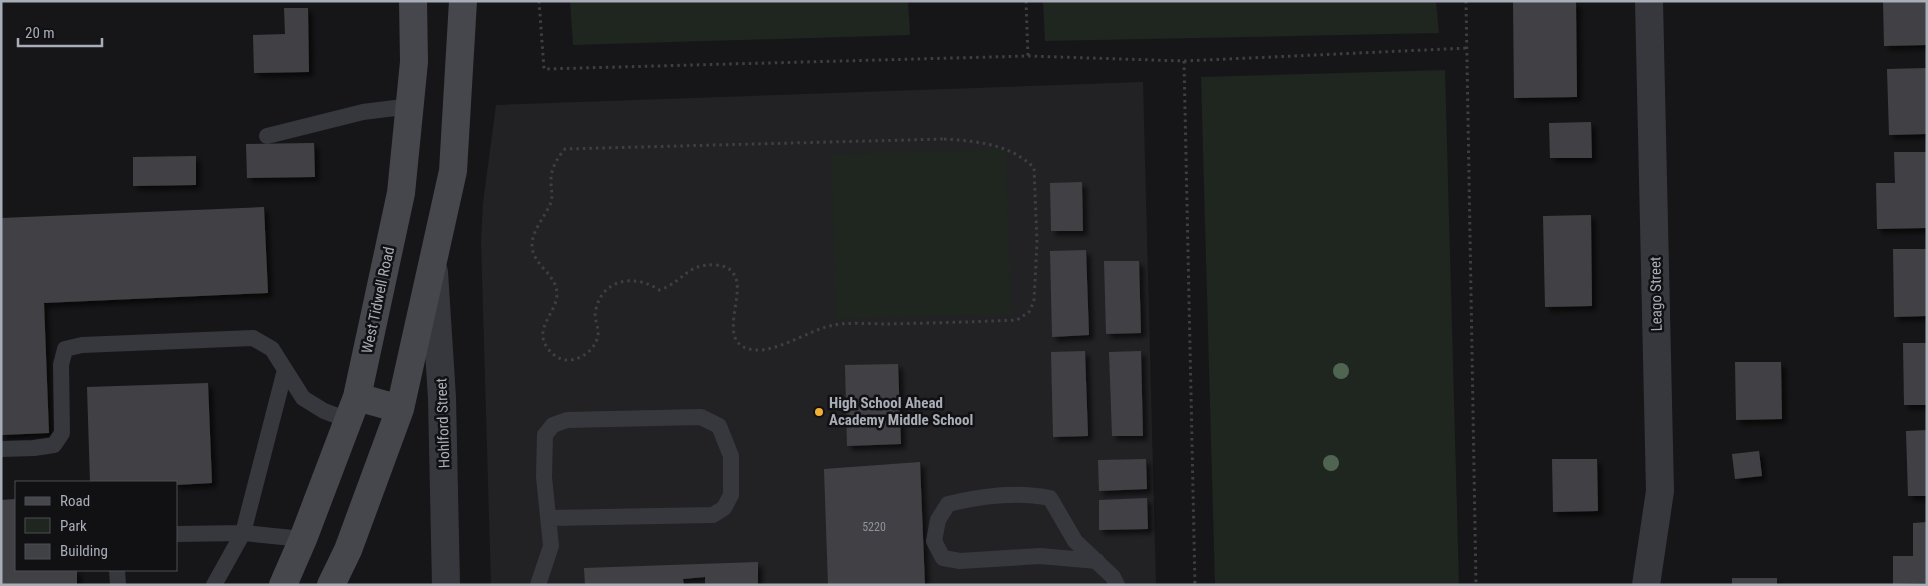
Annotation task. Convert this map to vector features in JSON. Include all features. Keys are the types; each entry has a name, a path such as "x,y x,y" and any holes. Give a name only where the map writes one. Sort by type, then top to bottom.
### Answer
{"main road":[{"name":"West Tidwell Road","path":"283,585 303,539 353,408 401,193 414,62 413,1"},
{"path":"331,585 348,550 400,409 434,261 454,170 463,1"},
{"path":"353,408 400,409"}],"street":[{"name":"Leago Street","path":"1646,585 1660,491 1649,1"},
{"name":"Hohlford Street","path":"434,261 442,407 446,585"}],"lane":[{"path":"267,136 363,112 411,106"},
{"path":"1,449 54,445 62,433 62,365 65,349 82,345 253,338 272,349 303,398 324,411 353,408"},
{"path":"214,585 243,533 285,370"},
{"path":"538,585 551,546 544,477 545,435 553,425 567,420 701,417 719,426 731,456 730,495 724,508 713,515 549,518"},
{"path":"1097,561 1040,556 960,561 943,558 934,541 938,520 948,504 963,500 1031,494 1050,498 1075,541 1097,561 1113,577 1117,585"},
{"path":"178,534 243,533 303,539"},
{"path":"118,571 118,585"}],"path":[{"path":"539,1 544,68 1028,56 1184,61 1468,48"},
{"path":"1026,1 1028,56"},
{"path":"1466,1 1476,585"},
{"path":"1184,61 1195,585"},
{"path":"944,139 985,142 1025,158 1034,168 1037,243 1034,301 1028,312 1016,320 834,325 780,344 755,350 747,348 738,342 732,330 738,288 736,278 729,269 704,264 690,269 669,287 659,290 650,283 639,280 627,280 616,284 603,293 594,316 598,334 596,342 592,349 580,357 570,360 560,358 549,352 544,343 543,333 555,307 556,289 553,279 536,259 532,246 534,236 552,201 552,175 557,159 566,150 944,139"}],"shaded area":[{"name":"High School Ahead Academy Middle School","path":"1143,82 1156,585 491,585 481,240 483,203 496,105"}],"green space":[{"path":"570,1 908,1 910,35 573,45"},
{"path":"1043,1 1436,1 1439,33 1045,41"},
{"path":"1445,70 1459,585 1215,585 1201,77"},
{"path":"1006,149 1011,314 836,319 831,154"}],"building":[{"path":"1513,1 1576,1 1577,97 1514,98"},
{"path":"1883,1 1927,1 1927,45 1884,46"},
{"path":"284,8 308,8 309,72 254,73 253,35 285,34"},
{"path":"1927,68 1927,134 1889,135 1887,69"},
{"path":"1591,122 1592,158 1550,158 1549,123"},
{"path":"314,143 315,177 247,178 246,144"},
{"path":"1894,152 1927,152 1926,228 1877,229 1876,183 1895,183"},
{"path":"196,156 196,185 133,186 133,157"},
{"path":"1082,182 1083,231 1051,231 1050,183"},
{"path":"264,207 268,293 44,303 49,433 1,435 1,218"},
{"path":"1591,215 1592,306 1545,307 1543,216"},
{"path":"1893,249 1927,249 1927,316 1894,317"},
{"path":"1086,250 1089,335 1052,337 1050,251"},
{"path":"1104,261 1139,261 1141,333 1106,334"},
{"path":"1903,343 1927,343 1927,405 1904,405"},
{"path":"1085,351 1088,436 1053,437 1051,352"},
{"path":"1141,351 1143,436 1112,436 1109,352"},
{"path":"1735,362 1781,362 1782,419 1736,420"},
{"path":"898,364 901,444 847,446 845,365"},
{"path":"208,383 212,483 178,485 178,481 90,481 87,387"},
{"path":"1927,430 1927,496 1908,496 1906,431"},
{"path":"1759,451 1762,476 1735,479 1732,454"},
{"path":"1146,459 1147,489 1099,491 1098,460"},
{"path":"1552,459 1597,459 1598,511 1553,512"},
{"path":"920,462 925,585 828,585 824,469"},
{"path":"1147,498 1148,529 1099,530 1099,500"},
{"path":"15,499 15,571 77,571 77,585 1,585 1,500"},
{"path":"1927,522 1927,583 1893,584 1893,556 1913,556 1913,523"},
{"path":"758,562 758,585 705,585 705,577 683,579 684,585 585,585 584,568"},
{"path":"1732,578 1777,578 1777,585 1732,585"}],"place":[{"name":"High School Ahead Academy Middle School","path":"819,412"}]}
